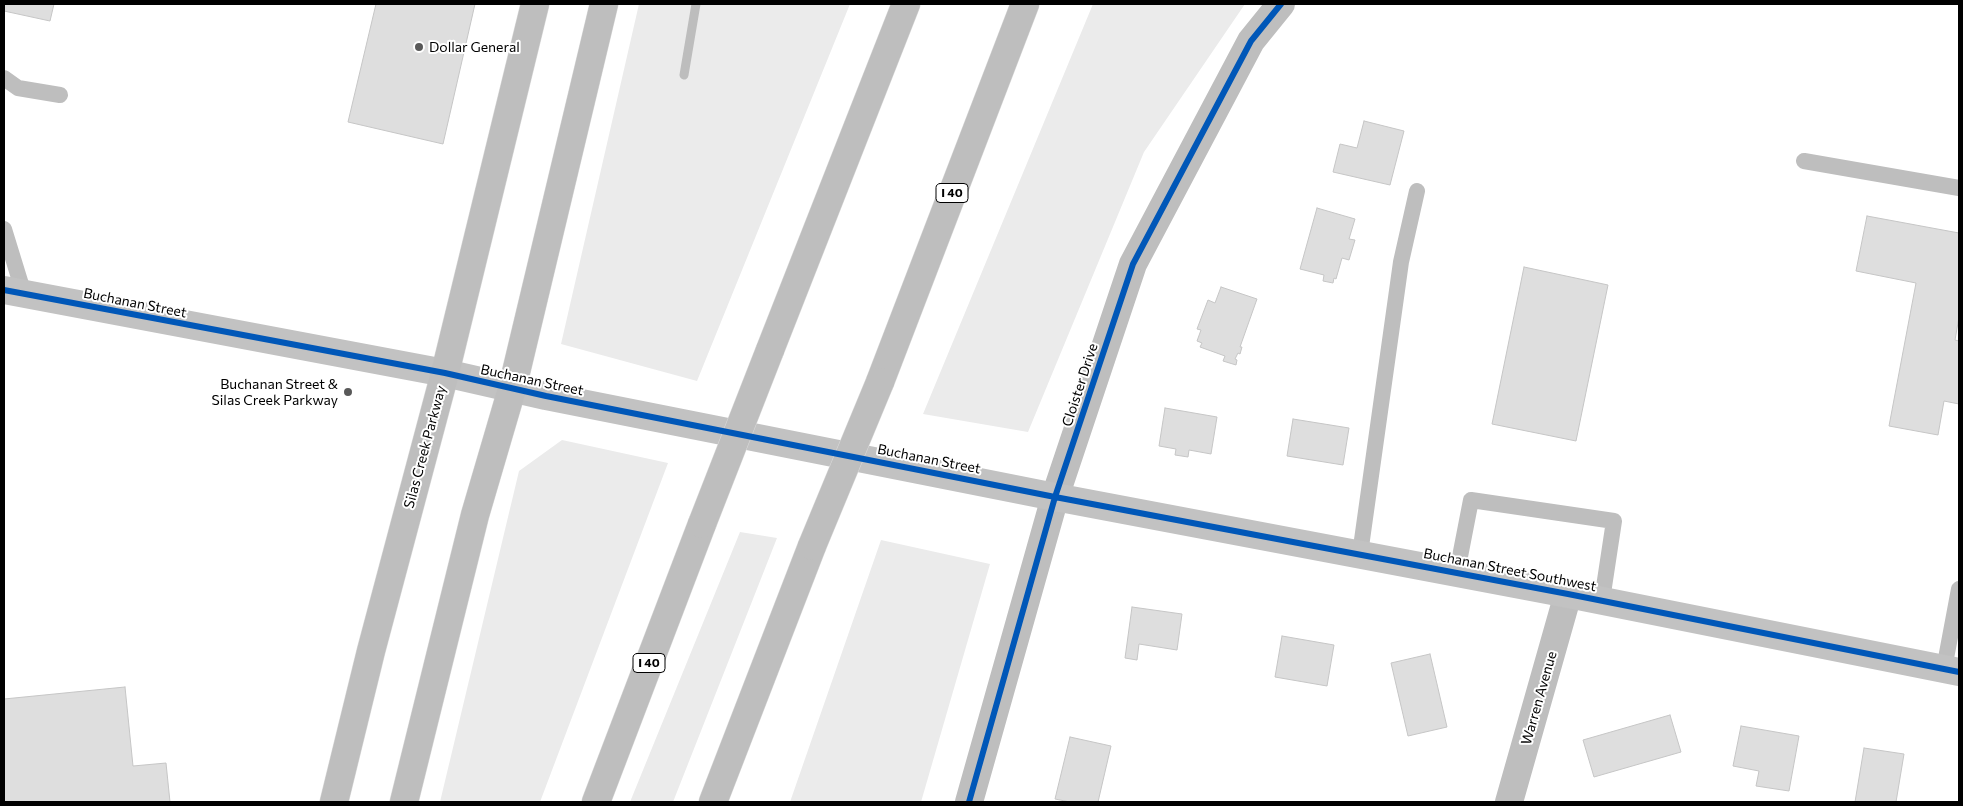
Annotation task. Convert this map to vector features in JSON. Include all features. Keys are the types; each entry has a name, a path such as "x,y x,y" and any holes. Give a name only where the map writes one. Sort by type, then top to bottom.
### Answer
{"main road":[{"name":"Silas Creek Parkway","path":"334,802 371,651 445,373 535,4"},
{"path":"404,802 475,515 512,389 604,4"},
{"name":"I 40","path":"596,802 702,524 906,4"},
{"name":"I 40","path":"713,802 812,546 880,382 1025,4"},
{"name":"Cloister Drive","path":"969,802 1055,497 1133,264 1251,41 1281,4"},
{"name":"Warren Avenue","path":"1509,802 1568,594"}],"street":[{"name":"Buchanan Street","path":"14,292 445,373 512,389 1055,497"},
{"name":"Buchanan Street Southwest","path":"1055,497 1602,600 1952,670"}],"lane":[{"path":"4,78 18,88 60,95"},
{"path":"1804,162 1959,188"},
{"path":"1360,554 1401,262 1417,190"},
{"path":"4,233 14,292"},
{"path":"1456,572 1471,500 1614,521 1602,600"},
{"path":"1952,670 1959,589"}],"shaded area":[{"path":"639,4 850,4 697,381 561,344"},
{"path":"1093,4 1245,4 1144,152 1028,432 923,414"},
{"path":"562,440 668,463 540,802 440,802 519,471"},
{"path":"740,532 777,538 673,802 630,802"},
{"path":"881,540 990,564 921,802 790,802"}],"building":[{"path":"4,4 54,4 50,21 4,11"},
{"path":"376,4 475,4 443,144 348,122"},
{"path":"1364,121 1404,131 1390,185 1333,172 1340,144 1357,148"},
{"path":"1317,208 1355,219 1349,239 1355,240 1349,260 1342,258 1333,283 1323,281 1324,275 1300,269"},
{"path":"1867,216 1959,233 1959,317 1955,340 1959,341 1959,404 1944,401 1938,435 1889,426 1916,283 1856,271"},
{"path":"1524,267 1608,285 1576,441 1492,424"},
{"path":"1221,287 1257,299 1240,347 1242,347 1240,354 1238,353 1235,359 1237,360 1236,365 1223,361 1225,356 1200,347 1202,343 1197,341 1201,330 1197,329 1208,300 1215,303"},
{"path":"1165,408 1217,417 1211,454 1189,450 1188,457 1175,455 1176,449 1159,446"},
{"path":"1293,419 1349,428 1343,465 1287,456"},
{"path":"1132,607 1182,614 1177,650 1139,644 1137,660 1125,658"},
{"path":"1282,636 1334,645 1327,686 1275,677"},
{"path":"1430,654 1447,727 1408,736 1391,663"},
{"path":"125,687 133,766 166,763 170,802 4,802 4,699"},
{"path":"1670,715 1681,752 1594,777 1583,740"},
{"path":"1741,726 1799,736 1789,791 1756,786 1759,771 1733,766"},
{"path":"1070,737 1111,746 1098,802 1070,802 1055,799"},
{"path":"1864,748 1904,754 1896,802 1855,802"}],"waterway":[{"path":"684,75 696,4"}],"cycle path":[{"path":"969,802 1055,497 1133,264 1251,41 1281,4"},
{"path":"4,290 445,373 546,396 1055,497 1568,594 1959,672"}],"place":[{"name":"Dollar General","path":"419,47"},
{"name":"Buchanan Street & Silas Creek Parkway","path":"348,392"}]}
